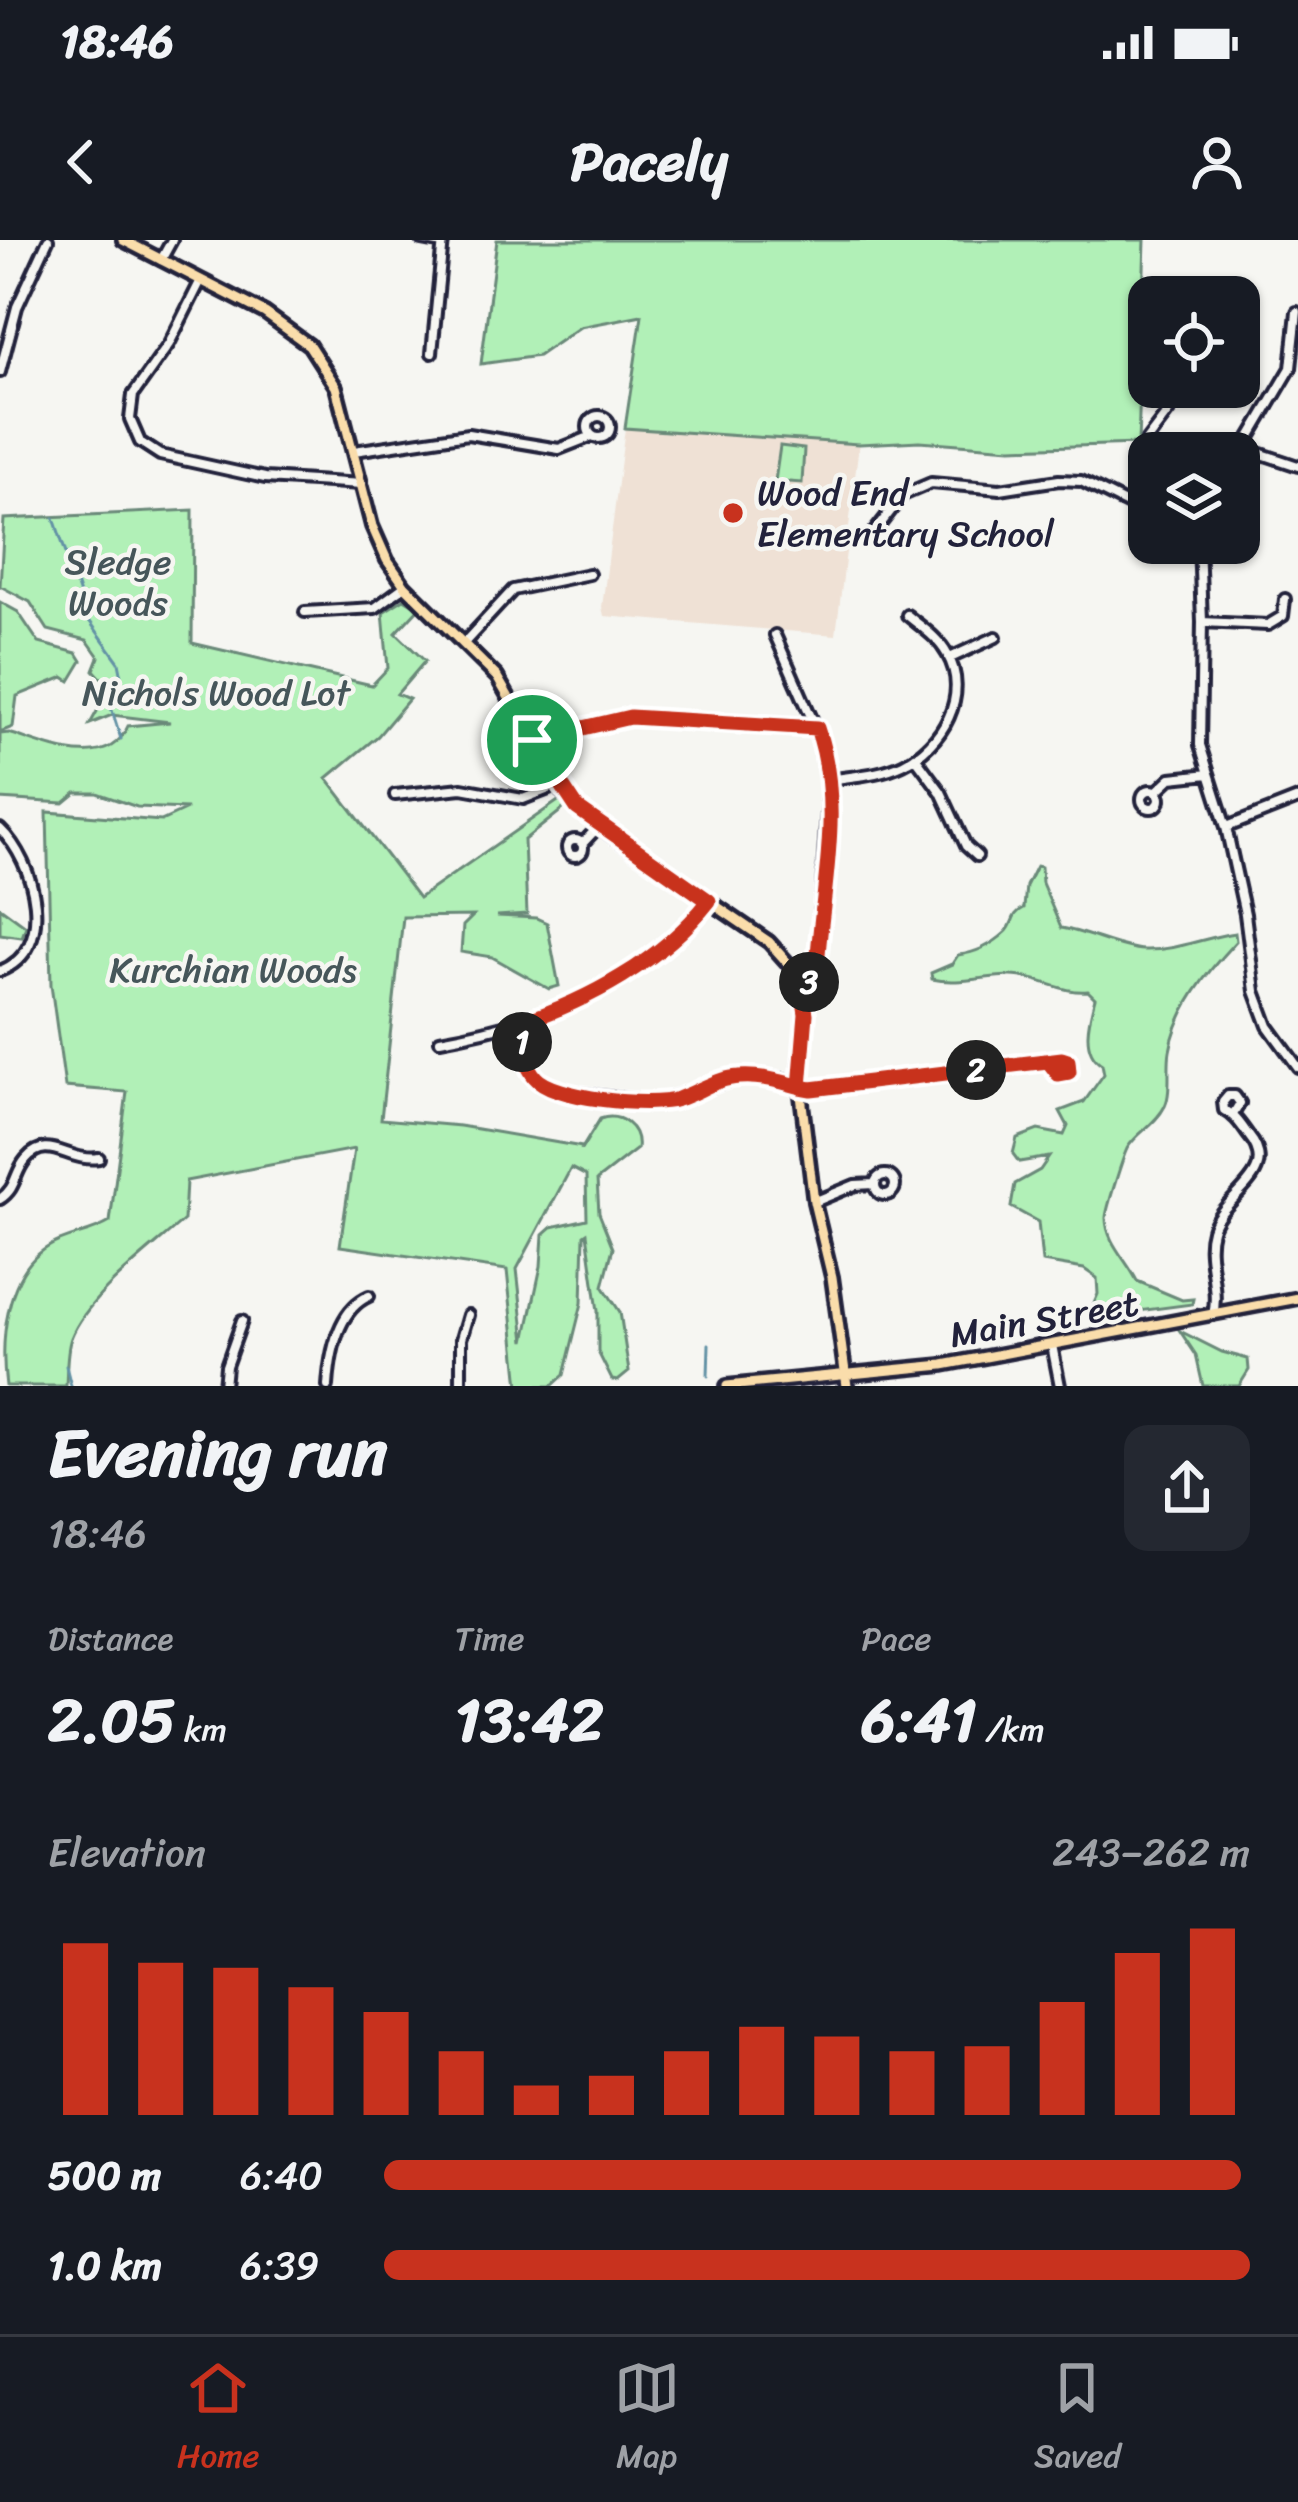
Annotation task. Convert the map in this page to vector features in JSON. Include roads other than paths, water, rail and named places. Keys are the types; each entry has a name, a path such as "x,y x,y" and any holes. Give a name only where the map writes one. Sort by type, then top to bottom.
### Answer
{"main road":[{"path":"123,240 276,319 309,345 336,387 379,543 405,586 496,677 559,785 599,826 777,948 802,987 806,1014 800,1087 814,1202 830,1267 847,1380"},
{"name":"Main Street","path":"727,1386 847,1380 1298,1298"}],"street":[{"path":"0,372 17,307 48,240"},
{"path":"161,260 172,240"},
{"path":"422,240 443,242 432,353"},
{"path":"200,280 169,344 133,395 130,419 140,442 160,455 265,478 362,484"},
{"path":"1253,432 1293,363 1297,312"},
{"path":"1153,432 1171,408"},
{"path":"354,452 468,434 501,436 552,449 576,445 592,436"},
{"path":"1260,457 1298,466"},
{"path":"872,536 903,495 931,482 1000,489 1081,481 1128,504"},
{"path":"1200,564 1199,734 1245,914 1255,991 1268,1026 1298,1067"},
{"path":"464,643 513,590 589,574"},
{"path":"305,612 375,608 405,586"},
{"path":"1202,622 1270,625 1282,618 1285,599"},
{"path":"829,779 882,772 915,758 939,735 953,706 956,679 950,658 907,615"},
{"path":"775,635 817,728 829,779 817,967 802,987"},
{"path":"950,658 996,637"},
{"path":"532,740 630,717 817,728"},
{"path":"915,758 941,792 966,847 977,856"},
{"path":"1156,792 1168,778 1209,774"},
{"path":"395,795 462,788 523,799 559,785"},
{"path":"1226,827 1298,799"},
{"path":"582,844 599,826"},
{"path":"0,829 23,862 36,917 26,951 0,971"},
{"path":"440,1040 518,1024 582,999 625,975 709,901"},
{"path":"518,1024 530,1070 542,1084 559,1091 653,1103 676,1100 735,1077 784,1079 811,1089 1048,1061"},
{"path":"1213,1315 1216,1284 1211,1231 1260,1162 1258,1149 1234,1114"},
{"path":"0,1199 14,1187 25,1160 37,1150 53,1148 80,1160 99,1158"},
{"path":"814,1202 855,1185 875,1184"},
{"path":"1216,1284 1232,1311"},
{"path":"328,1386 338,1334 354,1304 369,1296"},
{"path":"461,1386 461,1340 468,1315"},
{"path":"224,1386 242,1321"},
{"path":"1052,1345 1060,1386"}],"waterway":[{"path":"54,518 88,619 119,662 121,672 110,704 121,739"},
{"path":"708,1376 709,1344"},
{"path":"66,1366 71,1386"}],"place":[{"name":"Wood End Elementary School","path":"733,513"}],"park label":[{"name":"Sledge Woods","path":"118,582"},
{"name":"Nichols Wood Lot","path":"216,692"},
{"name":"Kurchian Woods","path":"233,969"}]}
